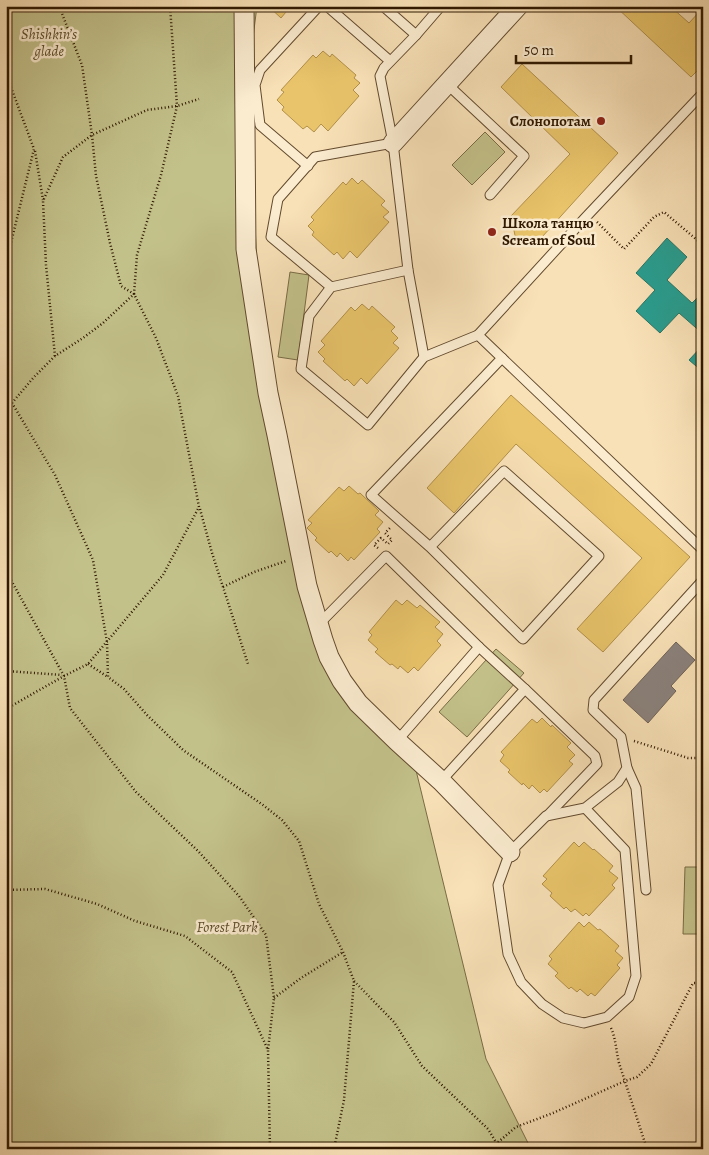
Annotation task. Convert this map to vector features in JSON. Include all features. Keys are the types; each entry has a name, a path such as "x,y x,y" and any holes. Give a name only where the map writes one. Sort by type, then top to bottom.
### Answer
{"street":[{"path":"244,6 246,249 268,393 307,586 318,625 329,657 342,681 358,703 441,781 510,852"},
{"path":"394,143 518,6"}],"lane":[{"path":"308,166 260,125 255,85 260,70 319,6"},
{"path":"327,6 390,61"},
{"path":"383,6 416,35"},
{"path":"424,356 408,270 394,143 380,76 390,61 441,6"},
{"path":"447,84 524,156 490,195"},
{"path":"408,270 332,287 309,316 302,369 368,425 424,356 478,335 588,214 703,93"},
{"path":"332,287 271,238 278,199 315,157 394,143"},
{"path":"478,335 703,550"},
{"path":"430,547 504,471 599,556 523,639 430,547 372,494 502,358"},
{"path":"318,625 386,556 595,756 597,764 510,852 498,885 508,954 521,982 542,1004 563,1018 584,1023 607,1017 629,997 636,976 625,850 585,808"},
{"path":"646,890 636,788 627,768 621,737 593,710 594,700 703,580"},
{"path":"397,741 479,647"},
{"path":"441,781 525,689"},
{"path":"546,816 585,808 618,782 627,768"}],"path":[{"path":"58,6 82,65 96,176 119,278 122,286 134,294 156,338 178,396 199,507 248,664"},
{"path":"6,407 12,403 55,356 83,338 134,294 137,255 161,175 177,106 170,6"},
{"path":"6,74 34,149 43,201 46,265 55,356"},
{"path":"43,201 63,157 92,135 147,110 177,106 199,99"},
{"path":"6,263 34,149"},
{"path":"588,214 624,249 654,217 664,212 703,245"},
{"path":"6,390 55,475 93,560 107,642 108,677"},
{"path":"6,709 88,664 163,575 199,507"},
{"path":"382,538 388,544 392,540 385,534 394,524"},
{"path":"223,587 254,572 302,557"},
{"path":"6,571 64,676 70,708 136,792 198,851 239,896 266,935 274,998 268,1050 270,1149"},
{"path":"88,664 124,689 147,715 183,750 282,820 299,842 319,904 343,952 354,981 394,1022 422,1066 488,1129 500,1149"},
{"path":"6,671 64,676"},
{"path":"621,737 688,758 703,758"},
{"path":"6,890 45,889 97,904 135,921 186,936 232,972 268,1050"},
{"path":"274,998 301,978 343,952"},
{"path":"334,1149 344,1100 354,981"},
{"path":"490,1149 516,1128 638,1077 651,1064 693,983 703,983"},
{"path":"607,1017 615,1036 616,1048 625,1081 647,1149"}],"green space":[{"name":"Forest Park","path":"6,6 257,6 248,77 261,351 326,659 414,762 486,1059 531,1149 6,1149"},
{"path":"485,132 505,152 472,185 452,165"},
{"path":"290,272 309,275 298,360 278,357"},
{"path":"496,649 524,673 467,737 439,712"},
{"path":"685,867 703,867 703,934 683,934"}],"building: Житло":[{"path":"268,6 291,6 281,18"},
{"path":"615,6 670,6 689,23 701,10 703,11 703,65 691,77"},
{"path":"323,51 330,57 332,54 356,75 354,78 360,83 353,90 359,96 328,131 321,124 314,132 307,126 303,129 282,110 284,107 277,100 284,92 281,90 313,55 316,58"},
{"path":"522,64 618,153 542,237 517,245 511,216 570,154 501,87"},
{"path":"352,178 358,184 362,180 385,201 381,205 389,212 383,217 389,222 357,258 350,251 343,259 337,252 334,255 312,235 314,232 308,226 314,220 311,217 343,182 346,185"},
{"path":"362,304 369,310 372,306 395,327 391,331 398,338 393,343 399,348 367,384 361,378 354,386 347,379 345,381 323,361 325,359 318,352 325,345 321,341 351,307 355,311"},
{"path":"511,395 690,557 603,652 577,629 642,558 516,444 454,513 427,488"},
{"path":"349,486 358,494 360,493 379,511 375,515 383,522 377,529 380,532 354,560 351,557 348,561 340,553 337,557 331,551 329,553 315,540 317,538 307,528 312,523 308,520 339,487 344,491"},
{"path":"396,600 402,605 407,600 417,608 420,605 440,622 435,627 443,634 437,641 441,645 418,671 414,667 408,673 400,666 398,669 392,664 390,665 375,652 378,649 368,640 372,635 369,632"},
{"path":"542,718 571,743 567,747 575,755 569,761 573,764 547,792 544,789 540,793 532,785 529,789 523,783 522,785 508,772 510,770 500,761 504,755 501,752 532,719 537,723"},
{"path":"574,842 579,847 584,842 594,849 613,866 609,871 618,878 612,885 615,888 589,916 586,913 583,916 575,909 571,912 566,907 564,909 550,896 552,893 542,884 547,879 543,876"},
{"path":"579,922 584,927 589,922 598,930 600,929 619,946 615,951 623,958 617,965 620,968 595,996 591,993 588,996 580,989 577,992 571,987 569,989 555,976 558,973 548,964 552,959 549,956"}],"building: Школи":[{"path":"667,238 687,257 667,280 692,303 703,292 703,334 679,313 660,333 636,311 655,290 636,273"},
{"path":"703,345 703,372 689,360"}],"building: Промзона":[{"path":"676,642 695,660 671,686 676,691 648,723 623,700"}],"place":[{"name":"Слонопотам","path":"601,121"},
{"name":"Школа танцю Scream of Soul","path":"492,232"}],"park label":[{"name":"Shishkin’s glade","path":"49,42"}]}
